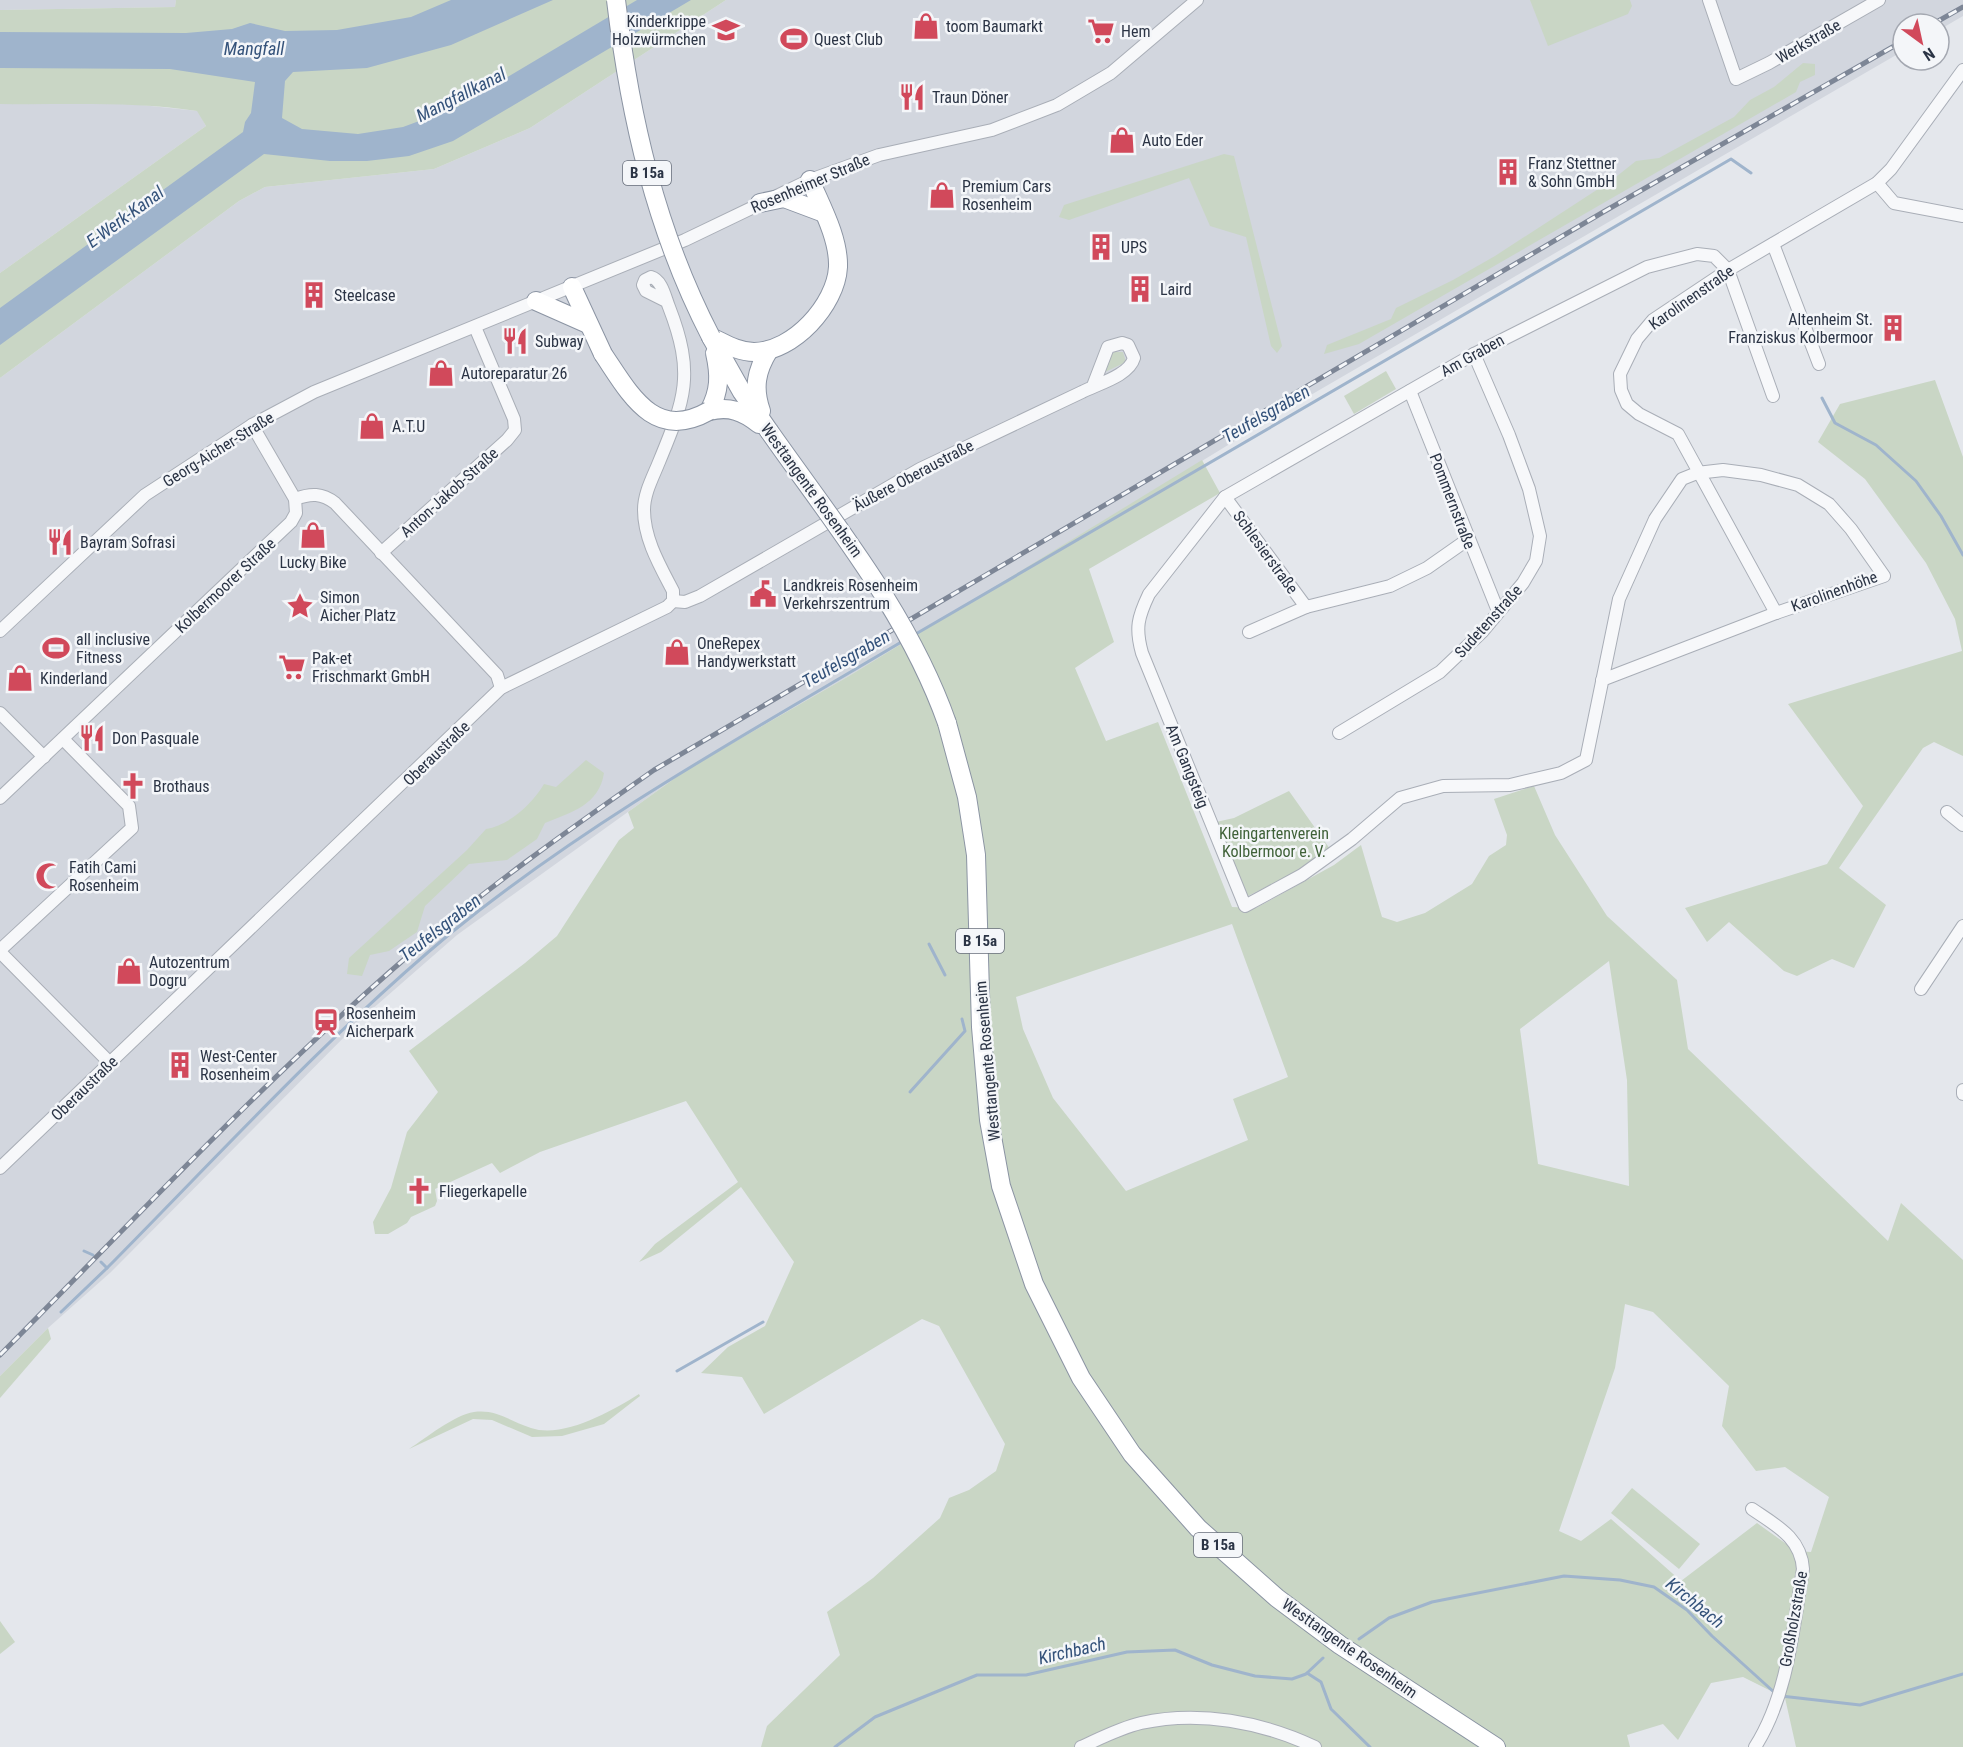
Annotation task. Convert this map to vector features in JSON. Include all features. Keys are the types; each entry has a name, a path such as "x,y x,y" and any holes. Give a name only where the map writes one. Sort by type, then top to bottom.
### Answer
{"highway":[{"name":"Westtangente Rosenheim","path":"616,0 624,64 652,194 681,275 711,337 742,392 887,598 917,651 947,723 967,797 976,855 981,1027 989,1120 1001,1186 1034,1284 1081,1378 1132,1454 1198,1528 1268,1590 1340,1645 1496,1747"},
{"path":"769,431 755,391 761,364 769,351 806,328 824,309 836,282 838,265 836,248 810,180"},
{"path":"760,203 784,198 824,213"},
{"path":"572,287 603,354 631,394 651,414 670,422 680,423 709,411 728,408 737,410 769,431"},
{"path":"536,301 588,324"},
{"path":"711,337 741,350 769,351"},
{"path":"709,411 717,397 719,383 711,337"}],"street":[{"name":"Rosenheimer Straße","path":"475,327 686,240 810,180 879,155 992,130 1057,105 1111,73 1197,0"},
{"name":"Werkstraße","path":"1709,0 1736,79 1769,63 1879,0"},
{"name":"Karolinenstraße","path":"1697,472 1678,434 1639,414 1627,404 1621,390 1620,374 1637,339 1653,321 1728,270 1877,183 1891,169 1963,70"},
{"path":"1877,183 1894,203 1963,216"},
{"path":"1773,244 1819,364"},
{"name":"Am Graben","path":"1225,497 1474,354 1647,267 1697,254 1714,256 1728,270"},
{"path":"1728,270 1773,396"},
{"path":"666,301 682,349 684,391 649,486 644,509 648,538 673,591 673,601"},
{"name":"Georg-Aicher-Straße","path":"0,631 145,495 252,424 314,392 475,327"},
{"name":"Anton-Jakob-Straße","path":"381,553 515,430 514,419 475,327"},
{"name":"Sudetenstraße","path":"1339,733 1440,672 1482,632 1497,611 1523,584 1536,561 1540,536 1529,489 1509,435 1474,354"},
{"name":"Äußere Oberaustraße","path":"673,601 684,602 700,596 920,469 1093,386"},
{"name":"Pommernstraße","path":"1410,391 1497,611"},
{"path":"252,424 295,498 316,494 327,497 497,675 501,688"},
{"name":"Karolinenhöhe","path":"1602,680 1776,613 1884,576 1851,529 1828,504 1798,485 1761,475 1723,470 1697,472 1776,613"},
{"path":"1602,680 1619,599 1655,519 1682,479 1697,472"},
{"name":"Schlesierstraße","path":"1225,497 1306,607"},
{"name":"Am Gangsteig","path":"1225,497 1149,594 1140,612 1137,633 1142,654 1245,906 1302,875 1352,839 1400,798 1443,786 1510,785 1562,773 1586,760 1602,680"},
{"name":"Kolbermoorer Straße","path":"0,798 291,522 296,513 295,498"},
{"name":"Schlesierstraße","path":"1249,632 1306,607 1390,586 1427,568 1467,540"},
{"name":"Oberaustraße","path":"0,1168 501,688 646,618 673,601"},
{"path":"0,713 44,757"},
{"path":"63,739 129,806 132,828 0,951 110,1063"},
{"path":"1947,812 1963,825"},
{"path":"1921,989 1963,926"},
{"name":"Großholzstraße","path":"1752,1509 1793,1540 1802,1552 1803,1569 1782,1686 1772,1714 1755,1747"},
{"path":"1082,1747 1139,1724 1176,1718 1239,1722 1264,1727 1315,1747"}],"shaded area":[{"path":"0,0 176,0 175,7 0,10"},
{"path":"726,0 1963,0 1963,16 1951,23 1951,12 1891,12 1891,58 1297,403 849,676 689,768 457,935 370,1011 111,1272 48,1328 0,1376 0,378 239,201 265,187 434,169 530,128"},
{"path":"122,103 198,111 206,126 0,273 0,104"}],"green space":[{"path":"176,0 726,0 530,128 434,169 265,187 239,201 0,378 0,273 206,126 197,111 172,108 123,105 0,104 0,10 175,7"},
{"path":"1530,0 1630,0 1632,6 1628,14 1548,46"},
{"path":"1803,63 1815,64 1815,75 1800,82 1796,92 1359,344 1324,354 1327,345 1391,319 1396,308 1495,256 1612,180 1636,161 1659,158 1734,117 1750,100 1774,87"},
{"path":"1224,154 1234,156 1282,346 1277,353 1271,346 1246,237 1210,226 1189,178 1069,220 1059,217 1064,205"},
{"path":"1123,352 1126,362 1103,373 1110,355"},
{"path":"1386,371 1396,389 1354,414 1344,396"},
{"path":"1935,380 1963,457 1963,756 1934,742 1923,748 1839,868 1886,905 1854,968 1832,959 1797,976 1784,971 1729,922 1707,942 1685,908 1827,864 1863,806 1788,704 1962,651 1955,619 1926,563 1865,479 1818,442 1840,404"},
{"path":"1202,460 1220,493 1089,569 1114,642 1075,668 1106,741 1158,722 1232,907 1256,908 1334,865 1361,845 1382,917 1397,922 1425,913 1472,884 1489,856 1506,845 1507,835 1494,799 1534,786 1555,835 1607,916 1677,980 1688,1049 1888,1241 1901,1203 1963,1260 1963,1747 1796,1747 1785,1698 1743,1677 1711,1683 1678,1740 1663,1724 1627,1735 1630,1747 761,1747 767,1726 840,1655 827,1612 873,1578 940,1518 949,1498 969,1490 996,1471 1005,1444 939,1326 922,1319 764,1414 742,1377 701,1373 728,1347 765,1326 794,1262 741,1187 661,1252 639,1262 655,1244 738,1182 686,1101 540,1152 500,1173 492,1163 435,1189 437,1201 435,1206 411,1217 407,1223 388,1234 375,1234 373,1222 391,1188 407,1132 438,1092 409,1051 557,936 619,840 634,828 628,812 689,768 849,676","holes":["1232,924 1288,1077 1233,1099 1248,1140 1126,1191 1053,1098 1023,1029 1016,997","1609,961 1627,1080 1629,1186 1538,1164 1520,1029","1625,1304 1653,1312 1729,1386 1722,1426 1756,1471 1785,1467 1829,1497 1811,1552 1796,1551 1757,1523 1681,1581 1611,1519 1581,1541 1559,1531 1615,1368"]},
{"path":"586,760 604,773 601,784 590,800 574,811 545,823 537,839 507,860 469,864 425,906 417,932 389,951 370,955 362,976 347,974 349,958 467,850 486,829 512,818 527,806 544,784 556,787"},
{"name":"Kleingartenverein Kolbermoor e. V.","path":"1289,791 1330,849 1312,864 1248,896 1216,822 1234,818"},
{"path":"48,1328 51,1339 0,1398 0,1376"},
{"path":"639,1394 640,1396 604,1424 562,1436 532,1437 492,1420 473,1419 409,1449 449,1422 474,1412 489,1412 531,1428 558,1430 587,1422"},
{"path":"1632,1488 1700,1544 1679,1569 1611,1513"},
{"path":"0,1621 15,1642 0,1654"}],"water":[{"name":"Mangfall","path":"451,0 553,0 451,45 367,68 293,72 285,81 282,118 302,129 358,134 403,127 457,107 637,0 691,0 453,141 409,156 367,161 330,161 264,154 0,345 0,308 243,132 245,122 251,113 255,82 170,69 0,68 0,32 186,33 232,29 250,23 285,31 337,30 411,17"}],"waterway":[{"name":"Teufelsgraben","path":"914,635 1731,159 1751,173"},
{"name":"Teufelsgraben","path":"1822,398 1835,423 1876,445 1916,481 1941,516 1963,555"},
{"name":"Teufelsgraben","path":"101,1262 107,1268 362,1011 452,932 505,891 615,814 903,641"},
{"path":"929,944 945,975"},
{"path":"910,1092 965,1031 962,1019"},
{"name":"Teufelsgraben","path":"84,1251 93,1255"},
{"path":"61,1312 107,1268"},
{"path":"677,1371 763,1322"},
{"name":"Kirchbach","path":"1359,1639 1389,1618 1432,1602 1564,1576 1620,1580 1654,1587 1687,1610 1775,1693"},
{"name":"Kirchbach","path":"835,1747 875,1717 977,1675 1026,1675 1127,1652 1175,1650 1212,1665 1255,1676 1292,1679 1306,1674 1323,1658"},
{"path":"1307,1673 1321,1682 1331,1709 1370,1747"},
{"name":"Kirchbach","path":"1781,1696 1860,1705 1963,1674"}],"railway":[{"path":"1951,14 1963,7"},
{"path":"0,1355 200,1151 355,1003 408,956 498,883 654,770 1605,211 1891,48"}],"place":[{"name":"toom Baumarkt","path":"926,26"},
{"name":"Kinderkrippe Holzwürmchen","path":"726,30"},
{"name":"Hem","path":"1101,31"},
{"name":"Quest Club","path":"794,39"},
{"name":"Traun Döner","path":"912,97"},
{"name":"Auto Eder","path":"1122,140"},
{"name":"Franz Stettner & Sohn GmbH","path":"1508,172"},
{"name":"Premium Cars Rosenheim","path":"942,195"},
{"name":"UPS","path":"1101,247"},
{"name":"Laird","path":"1140,289"},
{"name":"Steelcase","path":"314,295"},
{"name":"Altenheim St. Franziskus Kolbermoor","path":"1893,328"},
{"name":"Subway","path":"515,341"},
{"name":"Autoreparatur 26","path":"441,373"},
{"name":"A.T.U","path":"372,426"},
{"name":"Lucky Bike","path":"313,535"},
{"name":"Bayram Sofrasi","path":"60,542"},
{"name":"Landkreis Rosenheim Verkehrszentrum","path":"763,594"},
{"name":"Simon Aicher Platz","path":"300,606"},
{"name":"all inclusive Fitness","path":"56,648"},
{"name":"OneRepex Handywerkstatt","path":"677,652"},
{"name":"Pak-et Frischmarkt GmbH","path":"292,667"},
{"name":"Kinderland","path":"20,678"},
{"name":"Don Pasquale","path":"92,738"},
{"name":"Brothaus","path":"133,786"},
{"name":"Fatih Cami Rosenheim","path":"49,876"},
{"name":"Autozentrum Dogru","path":"129,971"},
{"name":"Rosenheim Aicherpark","path":"326,1022"},
{"name":"West-Center Rosenheim","path":"180,1065"},
{"name":"Fliegerkapelle","path":"419,1191"}],"water label":[{"name":"Mangfallkanal","path":"461,95"},
{"name":"E-Werk-Kanal","path":"125,217"}]}
